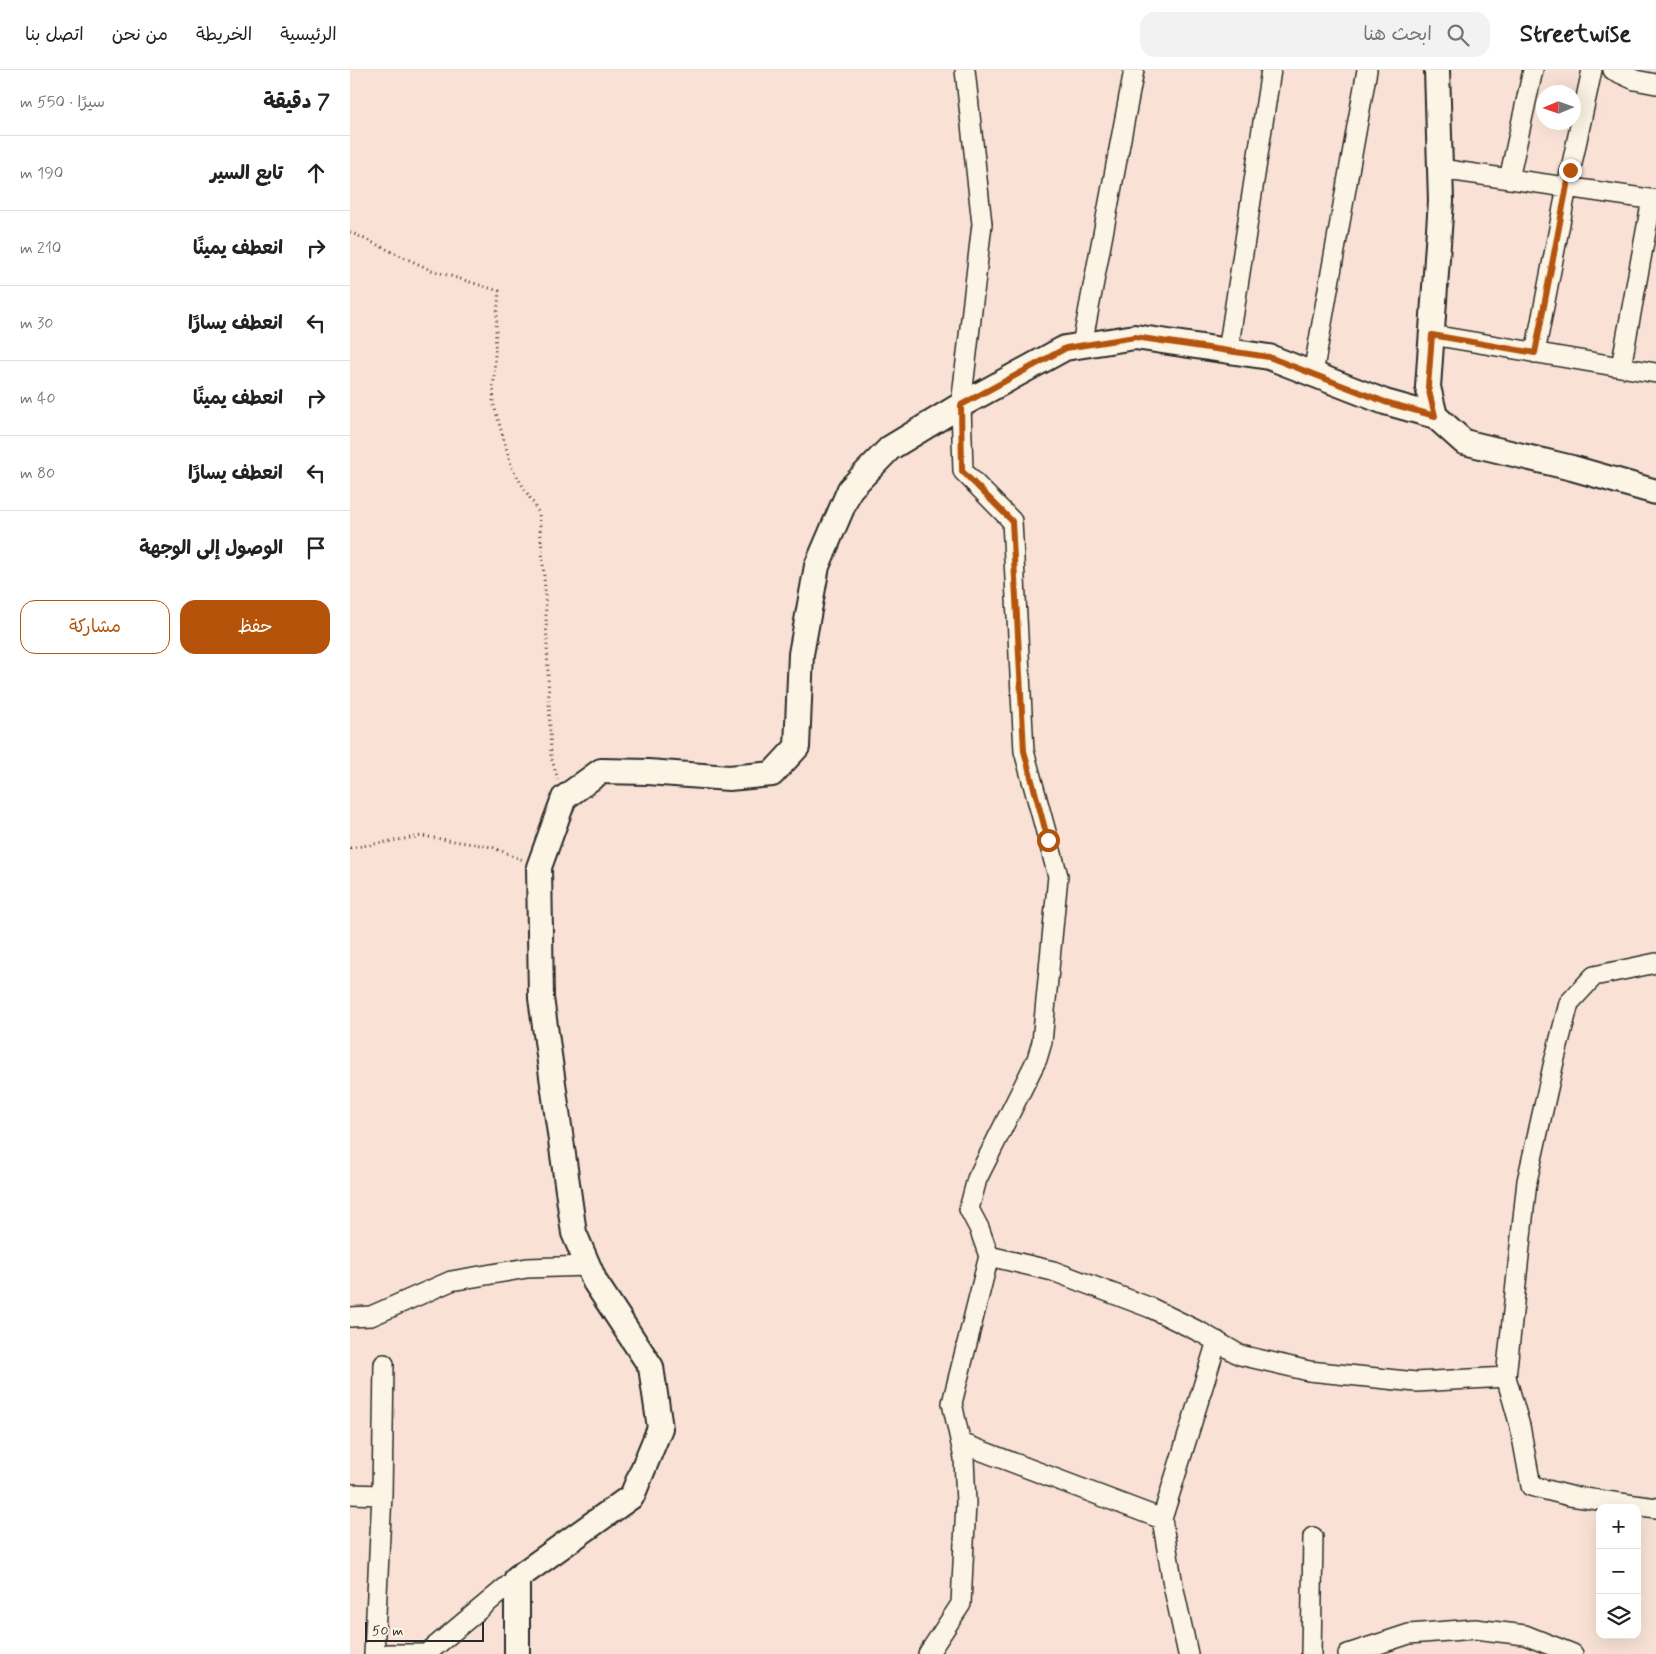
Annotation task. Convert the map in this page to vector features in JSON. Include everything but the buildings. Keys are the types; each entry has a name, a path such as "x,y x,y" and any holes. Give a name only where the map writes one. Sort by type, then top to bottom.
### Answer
{"street":[{"path":"928,1654 961,1604 966,1504 964,1458 952,1403 989,1256 979,1228 969,1209 977,1179 1038,1058 1042,1042 1058,876 1024,751 1012,521 962,471 961,405 982,224 965,70"},
{"path":"1082,345 1134,70"},
{"path":"1228,351 1271,70"},
{"path":"1313,374 1367,70"},
{"path":"1435,416 1428,387 1441,201 1437,70"},
{"path":"1509,179 1533,70"},
{"path":"1535,353 1566,187 1592,70"},
{"path":"1613,70 1635,80 1656,84"},
{"path":"1440,169 1654,200 1621,368"},
{"path":"1432,335 1656,373"},
{"path":"426,1654 517,1578 632,1496 660,1428 652,1367 595,1282 574,1233 541,998 539,867 564,798 601,771 648,772 729,778 772,774 797,747 801,654 817,566 850,489 890,448 961,405 1066,348 1135,337 1269,357 1385,402 1435,416 1464,442 1572,468 1656,492"},
{"path":"1656,962 1594,976 1569,1003 1527,1181 1506,1377 1520,1426 1531,1486 1570,1496 1656,1508"},
{"path":"989,1256 1053,1271 1151,1308 1240,1355 1309,1370 1416,1382 1506,1377"},
{"path":"350,1317 371,1316 451,1281 527,1268 588,1266"},
{"path":"1188,1654 1173,1585 1162,1519 1218,1342"},
{"path":"374,1654 382,1495 384,1364"},
{"path":"960,1443 1162,1519"},
{"path":"350,1494 382,1495"},
{"path":"1311,1654 1313,1537"},
{"path":"517,1578 517,1654"},
{"path":"1348,1654 1409,1634 1475,1628 1525,1634 1573,1654"},
{"path":"387,1654 430,1654"}],"path":[{"path":"350,232 431,270 499,292 493,402 512,468 539,513 545,589 551,757 564,798"},
{"path":"350,848 422,836 492,847 539,867"}],"route":[{"path":"1048,840 1024,751 1012,521 962,471 961,405 1066,348 1135,337 1269,357 1385,402 1435,416 1428,387 1432,335 1535,353 1570,170"}]}
